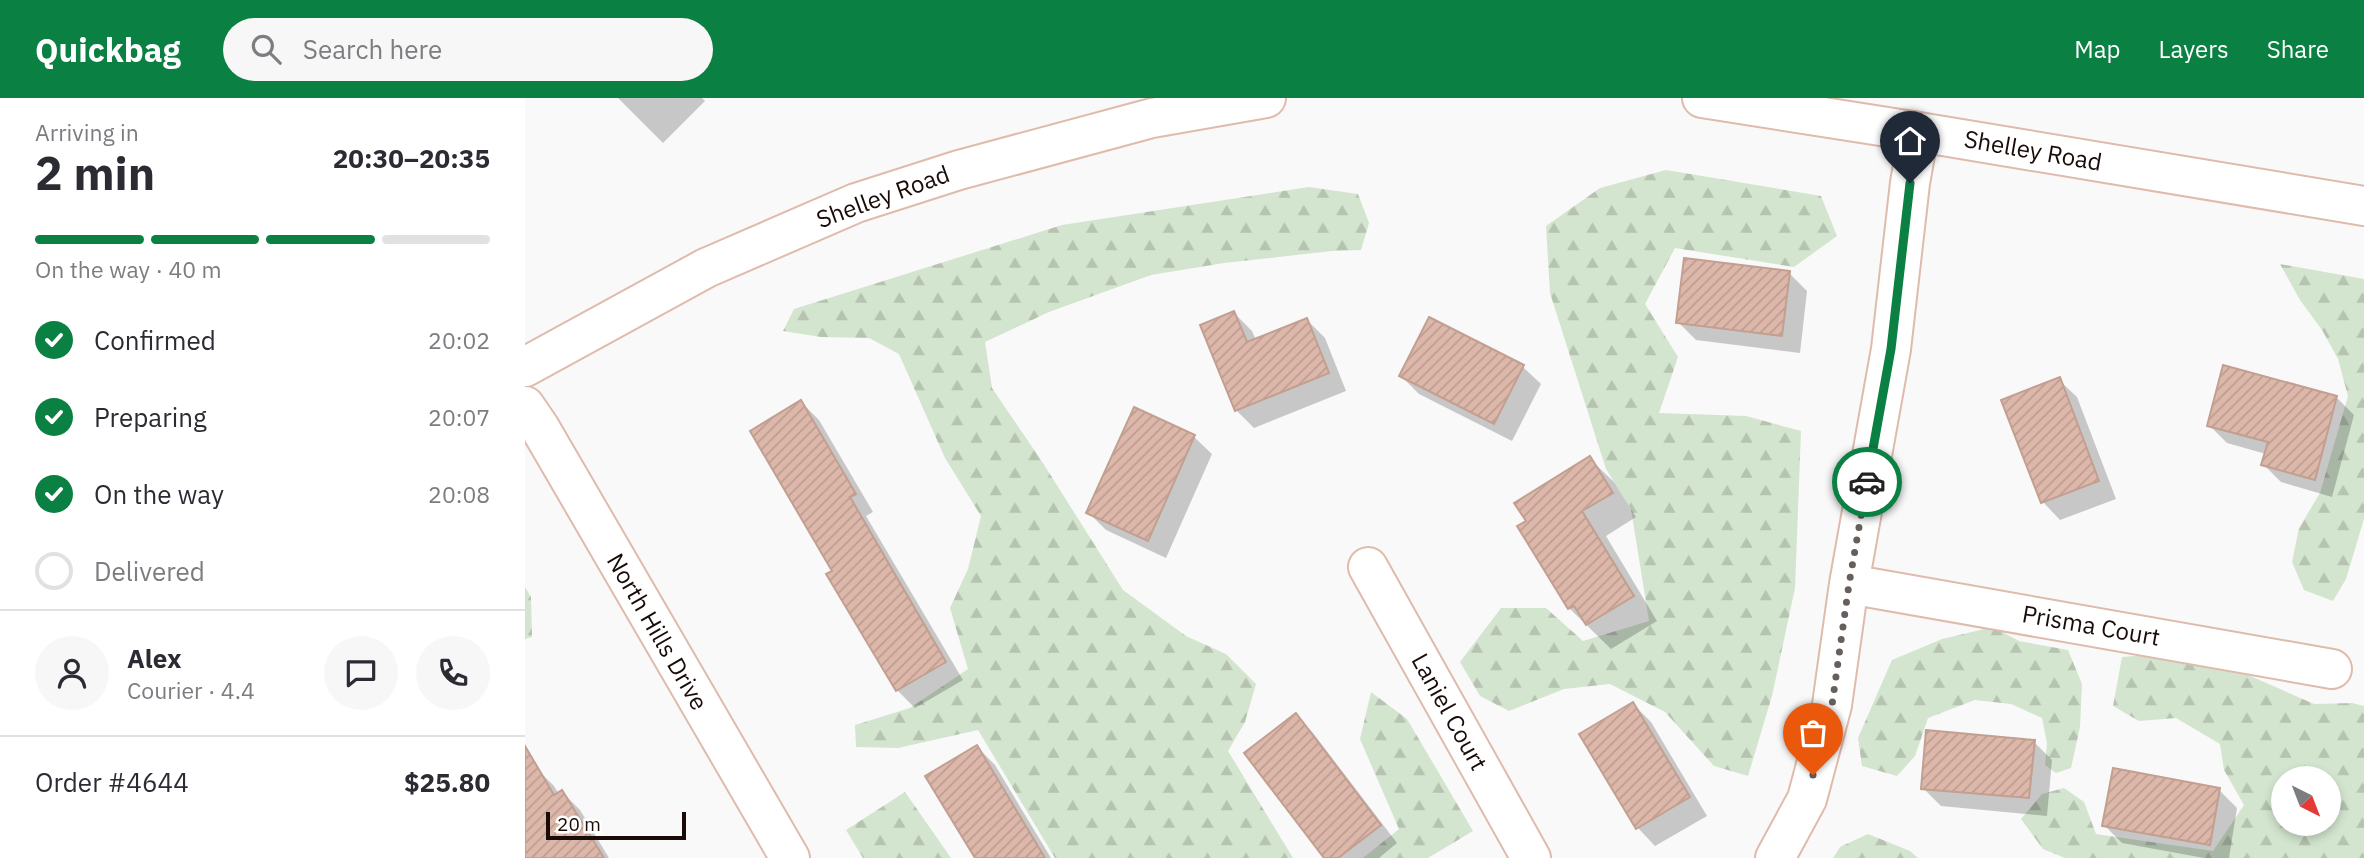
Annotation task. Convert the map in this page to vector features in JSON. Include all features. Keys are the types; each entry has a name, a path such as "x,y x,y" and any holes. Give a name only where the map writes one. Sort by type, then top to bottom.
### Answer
{"street":[{"name":"Shelley Road","path":"525,367 706,268 856,203 1150,108 1266,98"},
{"name":"Shelley Road","path":"1702,98 2364,206"},
{"path":"1775,858 1807,799 1832,705 1849,584 1891,349 1910,183 1919,132"},
{"name":"North Hills Drive","path":"525,406 790,858"},
{"name":"Laniel Court","path":"1368,567 1531,858"},
{"name":"Prisma Court","path":"1849,584 2332,669"}],"green space":[{"path":"1666,170 1821,196 1837,236 1794,267 1675,248 1645,304 1678,357 1659,413 1746,416 1801,431 1795,588 1772,696 1748,776 1714,766 1665,712 1610,684 1564,689 1509,711 1480,696 1460,662 1501,608 1546,608 1583,641 1649,621 1631,509 1606,469 1550,293 1546,226 1600,188"},
{"path":"1309,187 1358,194 1369,223 1361,250 1224,263 1151,275 1049,312 985,342 992,388 1123,590 1186,636 1226,654 1256,684 1245,722 1228,751 1293,858 1055,858 978,730 898,748 856,747 855,725 910,708 968,669 950,608 968,569 981,516 945,458 899,354 869,338 821,337 783,331 794,309 1062,225"},
{"path":"2280,264 2364,279 2364,519 2346,579 2333,601 2304,590 2292,562 2299,528 2320,493 2348,396 2338,359"},
{"path":"525,587 531,597 532,637 525,639"},
{"path":"1993,627 2019,641 2068,650 2082,684 2080,727 2071,768 2056,773 2045,765 2047,743 2042,718 2011,704 1975,700 1928,718 1915,756 1897,776 1862,766 1858,738 1892,660 1942,639"},
{"path":"2147,655 2223,664 2314,704 2352,703 2364,706 2364,858 2065,858 2043,849 2021,819 2042,794 2064,788 2084,802 2096,834 2213,851 2244,805 2224,770 2220,744 2176,718 2139,721 2113,706 2122,657"},
{"path":"1371,692 1407,719 1473,831 1428,858 1363,858 1399,829 1360,739"},
{"path":"905,792 951,858 863,858 846,830"},
{"path":"1868,834 1910,851 1918,858 1833,858 1840,847"}],"building":[{"path":"1684,258 1790,271 1782,336 1676,323"},
{"path":"1234,311 1247,342 1307,318 1329,373 1235,411 1200,325"},
{"path":"1429,317 1524,365 1494,424 1399,376"},
{"path":"2223,365 2337,396 2315,480 2261,465 2268,442 2207,426"},
{"path":"2060,377 2099,481 2041,503 2001,400"},
{"path":"801,400 856,494 850,497 946,662 896,691 826,574 832,571 750,431"},
{"path":"1134,407 1195,435 1148,541 1086,513"},
{"path":"1590,456 1613,493 1582,511 1634,596 1586,625 1574,606 1568,609 1517,526 1526,521 1514,503"},
{"path":"1633,702 1690,797 1636,829 1579,734"},
{"path":"1296,713 1381,825 1338,858 1324,858 1244,753"},
{"path":"1926,730 2035,740 2029,798 1921,789"},
{"path":"977,745 1045,858 975,858 925,776"},
{"path":"525,746 554,795 562,790 604,858 525,858"},
{"path":"2113,768 2220,788 2210,845 2102,826"}],"way so far":[{"path":"1813,775 1832,705 1867,482"}],"route":[{"path":"1867,482 1891,349 1910,183"}]}
